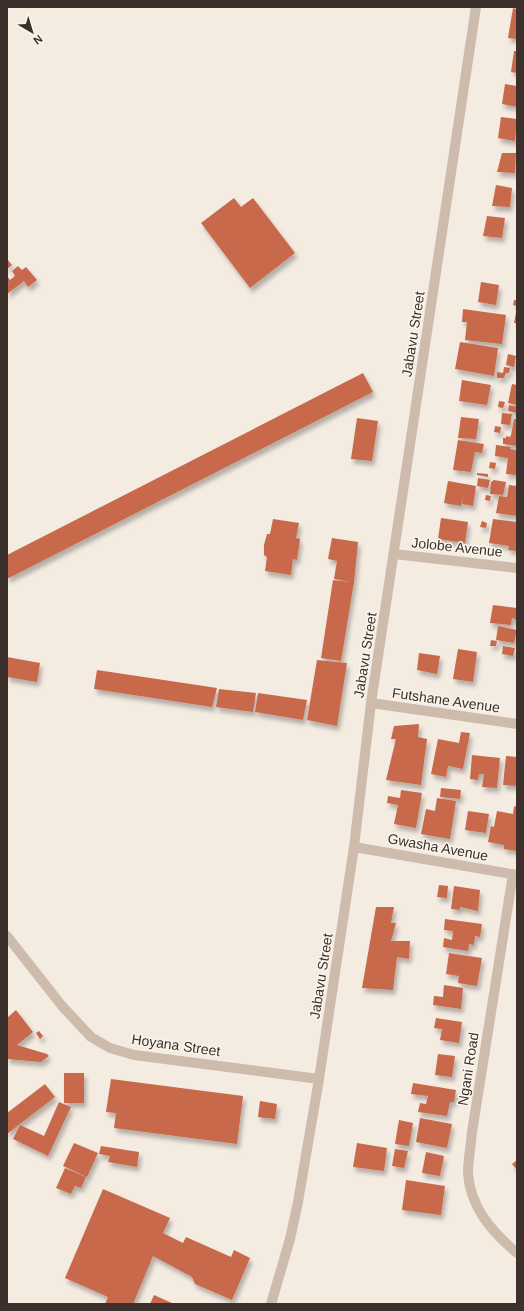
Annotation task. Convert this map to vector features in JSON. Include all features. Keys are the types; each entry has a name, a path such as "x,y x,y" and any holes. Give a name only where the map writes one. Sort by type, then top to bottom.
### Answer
{"street":[{"name":"Jabavu Street","path":"271,1304 295,1217 319,1079 354,847 371,703 476,7"},
{"name":"Jolobe Avenue","path":"394,554 517,568"},
{"name":"Futshane Avenue","path":"371,703 517,724"},
{"name":"Gwasha Avenue","path":"354,847 515,874"},
{"name":"Ngani Road","path":"515,874 472,1132 468,1173 473,1194 484,1220 500,1239 517,1253"},
{"name":"Hoyana Street","path":"7,936 76,1022 91,1037 110,1048 134,1055 319,1079"}],"building":[{"path":"513,8 517,9 517,39 508,38"},
{"path":"514,51 517,51 517,73 511,72"},
{"path":"505,84 517,86 517,107 502,104"},
{"path":"501,117 517,119 515,141 498,138"},
{"path":"502,153 516,153 515,173 497,172"},
{"path":"496,185 512,188 510,207 492,206"},
{"path":"234,198 241,207 253,198 295,253 250,288 201,223"},
{"path":"487,216 505,218 502,238 483,236"},
{"path":"7,259 12,265 7,269"},
{"path":"18,266 22,270 26,267 37,280 28,287 24,281 7,294 7,276 10,280 15,276 12,271"},
{"path":"481,282 499,285 496,305 478,302"},
{"path":"514,300 517,300 517,306 513,305"},
{"path":"463,309 506,315 502,344 465,340 467,322 462,322"},
{"path":"516,312 517,323 514,323"},
{"path":"460,342 498,348 494,376 455,369"},
{"path":"508,354 516,356 514,367 506,365"},
{"path":"504,367 510,368 509,373 506,373 504,378 497,378 497,372 503,373"},
{"path":"363,373 373,392 7,579 7,555"},
{"path":"462,380 491,385 487,405 459,401"},
{"path":"512,384 517,385 517,405 508,403"},
{"path":"499,401 505,402 503,408 498,407"},
{"path":"509,405 517,407 517,413 508,411"},
{"path":"502,413 512,414 510,425 501,424"},
{"path":"461,417 479,419 476,439 458,438"},
{"path":"357,418 378,421 372,461 351,459"},
{"path":"514,419 517,419 517,446 503,444 503,438 506,438 506,436 510,437 511,435"},
{"path":"495,426 501,427 500,433 494,432"},
{"path":"458,440 484,444 482,453 475,452 471,472 453,470"},
{"path":"496,445 511,447 510,449 517,450 516,475 506,474 508,458 495,456"},
{"path":"490,462 496,463 495,469 489,468"},
{"path":"477,473 488,474 488,477 477,475"},
{"path":"478,478 490,480 488,488 477,486"},
{"path":"494,480 506,482 503,495 490,494 491,482"},
{"path":"448,481 476,486 473,506 462,504 464,492 461,506 444,503"},
{"path":"509,485 517,486 517,516 496,513 499,496 507,497"},
{"path":"486,495 491,496 490,501 485,500"},
{"path":"441,518 468,522 465,543 438,539"},
{"path":"273,519 299,523 296,538 300,539 297,560 293,559 291,575 265,571 267,557 264,555 264,545 267,534 270,534"},
{"path":"493,519 517,522 517,551 508,550 509,546 489,543"},
{"path":"482,521 487,523 486,528 480,527"},
{"path":"332,538 358,542 354,582 341,661 321,658 333,580 351,582 334,579 337,561 328,559"},
{"path":"493,605 517,608 517,620 512,618 511,625 490,623"},
{"path":"498,626 517,630 514,643 496,640"},
{"path":"491,640 497,641 496,646 490,646"},
{"path":"503,646 515,648 513,656 502,654"},
{"path":"458,649 477,652 473,682 453,679"},
{"path":"419,653 440,656 437,674 417,670"},
{"path":"7,657 40,663 37,682 7,677"},
{"path":"317,660 347,663 337,726 307,720"},
{"path":"97,670 217,688 212,707 94,689"},
{"path":"219,689 256,693 253,712 216,707"},
{"path":"258,693 307,700 303,720 255,712"},
{"path":"419,724 418,737 427,739 421,785 386,780 396,739 391,739 394,726"},
{"path":"461,732 470,733 463,769 448,766 446,777 431,774 438,739 459,743"},
{"path":"472,755 500,758 497,788 482,787 484,774 479,774 478,780 470,779"},
{"path":"506,756 517,757 517,786 503,785"},
{"path":"441,788 461,790 460,799 440,797"},
{"path":"401,790 422,793 416,828 394,824 398,805 387,803 388,796 400,798"},
{"path":"437,798 456,801 450,839 421,834 426,809 435,811"},
{"path":"514,806 517,807 517,851 504,849 504,845 488,842 491,826 494,827 497,811 513,814"},
{"path":"468,811 489,814 486,833 465,830"},
{"path":"439,885 448,886 447,898 437,897"},
{"path":"454,886 480,890 478,911 460,907 460,910 451,909"},
{"path":"376,907 394,907 391,923 396,923 391,941 410,941 409,959 397,957 393,990 362,988"},
{"path":"445,919 482,924 480,937 475,936 474,945 469,944 468,951 443,947 444,938 452,940 453,931 444,930"},
{"path":"449,953 482,958 477,986 458,983 459,976 446,974"},
{"path":"444,985 463,988 461,1009 433,1005 434,996 443,997"},
{"path":"16,1010 33,1032 17,1045 47,1054 49,1056 41,1062 7,1059 7,1018"},
{"path":"436,1018 462,1022 459,1043 440,1040 442,1029 434,1028"},
{"path":"39,1031 43,1036 40,1039 36,1033"},
{"path":"438,1054 455,1056 452,1077 435,1075"},
{"path":"64,1073 84,1073 84,1103 64,1103"},
{"path":"111,1079 243,1096 237,1144 114,1128 116,1113 106,1112"},
{"path":"413,1083 456,1090 454,1102 450,1102 447,1116 418,1112 420,1103 426,1104 428,1096 411,1094"},
{"path":"45,1084 55,1097 7,1134 7,1113"},
{"path":"260,1101 277,1104 275,1119 258,1117"},
{"path":"59,1102 71,1107 48,1156 13,1139 20,1125 44,1136"},
{"path":"420,1118 452,1124 447,1148 416,1142"},
{"path":"399,1120 413,1123 409,1146 395,1144"},
{"path":"74,1143 98,1153 87,1177 63,1166"},
{"path":"357,1143 387,1148 384,1171 353,1167"},
{"path":"101,1146 139,1152 137,1167 108,1162 110,1156 99,1154"},
{"path":"395,1149 408,1151 404,1168 392,1166"},
{"path":"426,1152 444,1156 440,1176 422,1173"},
{"path":"517,1160 517,1170 512,1164"},
{"path":"65,1168 86,1177 81,1188 75,1186 71,1194 56,1188"},
{"path":"406,1180 445,1186 441,1215 402,1210"},
{"path":"103,1189 170,1218 163,1233 183,1243 186,1237 231,1257 234,1250 250,1258 232,1300 195,1284 192,1277 153,1256 133,1304 105,1304 108,1297 65,1278"},
{"path":"154,1295 174,1304 150,1304"}]}
